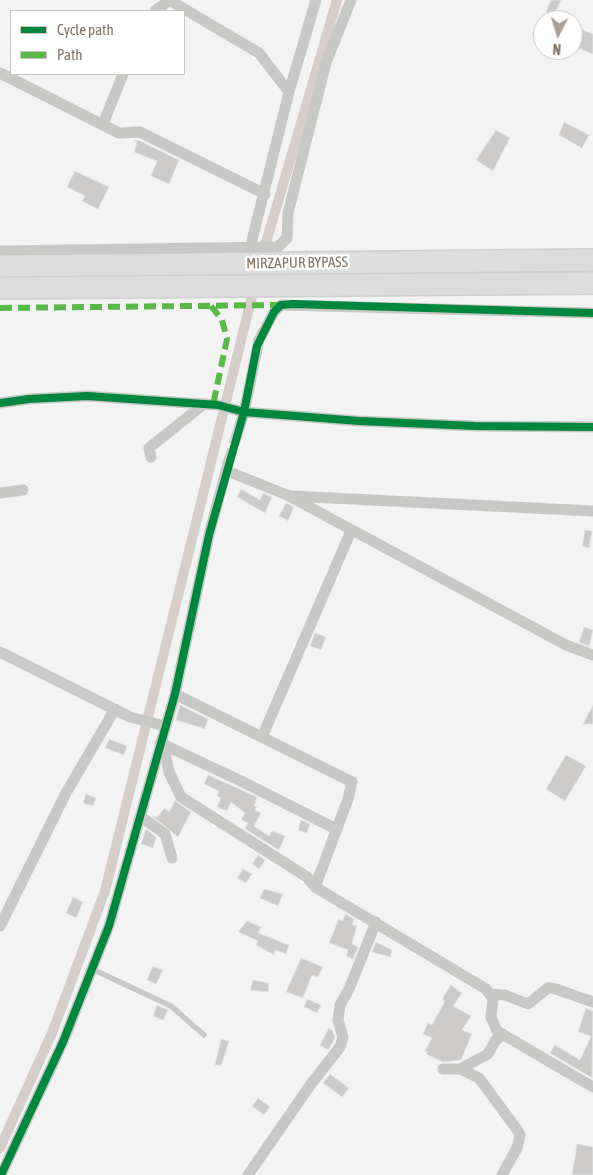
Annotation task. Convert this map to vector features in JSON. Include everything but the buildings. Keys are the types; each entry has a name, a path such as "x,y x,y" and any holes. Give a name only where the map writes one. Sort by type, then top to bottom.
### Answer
{"highway":[{"name":"MIRZAPUR BYPASS","path":"0,266 589,260"},
{"name":"MIRZAPUR BYPASS","path":"0,288 588,283"}],"street":[{"path":"156,10 169,0 259,53 289,92"},
{"path":"0,251 278,247 288,238 288,213 326,63 352,0"},
{"path":"255,248 264,194 313,1"},
{"path":"0,72 119,133 140,132 264,194"},
{"path":"103,124 123,75"},
{"path":"237,435 239,409 259,340 281,305 593,313"},
{"path":"0,403 66,396 218,405 239,409 398,422 593,427"},
{"path":"151,457 150,448 204,404"},
{"path":"1,1175 63,1042 109,926 162,745 209,535 228,466 468,591 566,646 593,655"},
{"path":"0,493 23,490"},
{"path":"287,496 593,511"},
{"path":"262,737 350,531"},
{"path":"0,652 130,717 165,726"},
{"path":"174,694 352,782 348,800 315,887"},
{"path":"0,926 66,793 115,709"},
{"path":"162,745 241,781 336,830"},
{"path":"162,745 169,772 181,797 307,877 315,887 376,922 491,994 505,995 528,1004 548,988 553,988 593,1002"},
{"path":"140,816 165,834 172,858"},
{"path":"248,1175 295,1106 340,1048 343,1038 338,1020 340,1005 376,922"},
{"path":"491,994 493,1003 491,1017 497,1031 593,1087"},
{"path":"443,1069 460,1068 488,1054 495,1042 503,1034"},
{"path":"460,1068 479,1078 520,1135 517,1148 502,1175"}],"lane":[{"path":"92,970 171,1006 204,1035"}],"waterway":[{"path":"263,253 337,0"},
{"path":"0,1148 52,1033 105,891 255,284"}],"tunnel":[{"path":"229,460 237,435"}],"marked path":[{"path":"0,308 281,305"},
{"path":"211,306 222,320 227,339 213,405"}],"cycle path":[{"path":"1,1175 63,1042 109,926 175,694 209,535 244,412 257,346 274,312 281,305 293,304 593,313"},
{"path":"0,403 29,399 87,396 218,405 244,412 359,421 475,426 593,427"}]}
